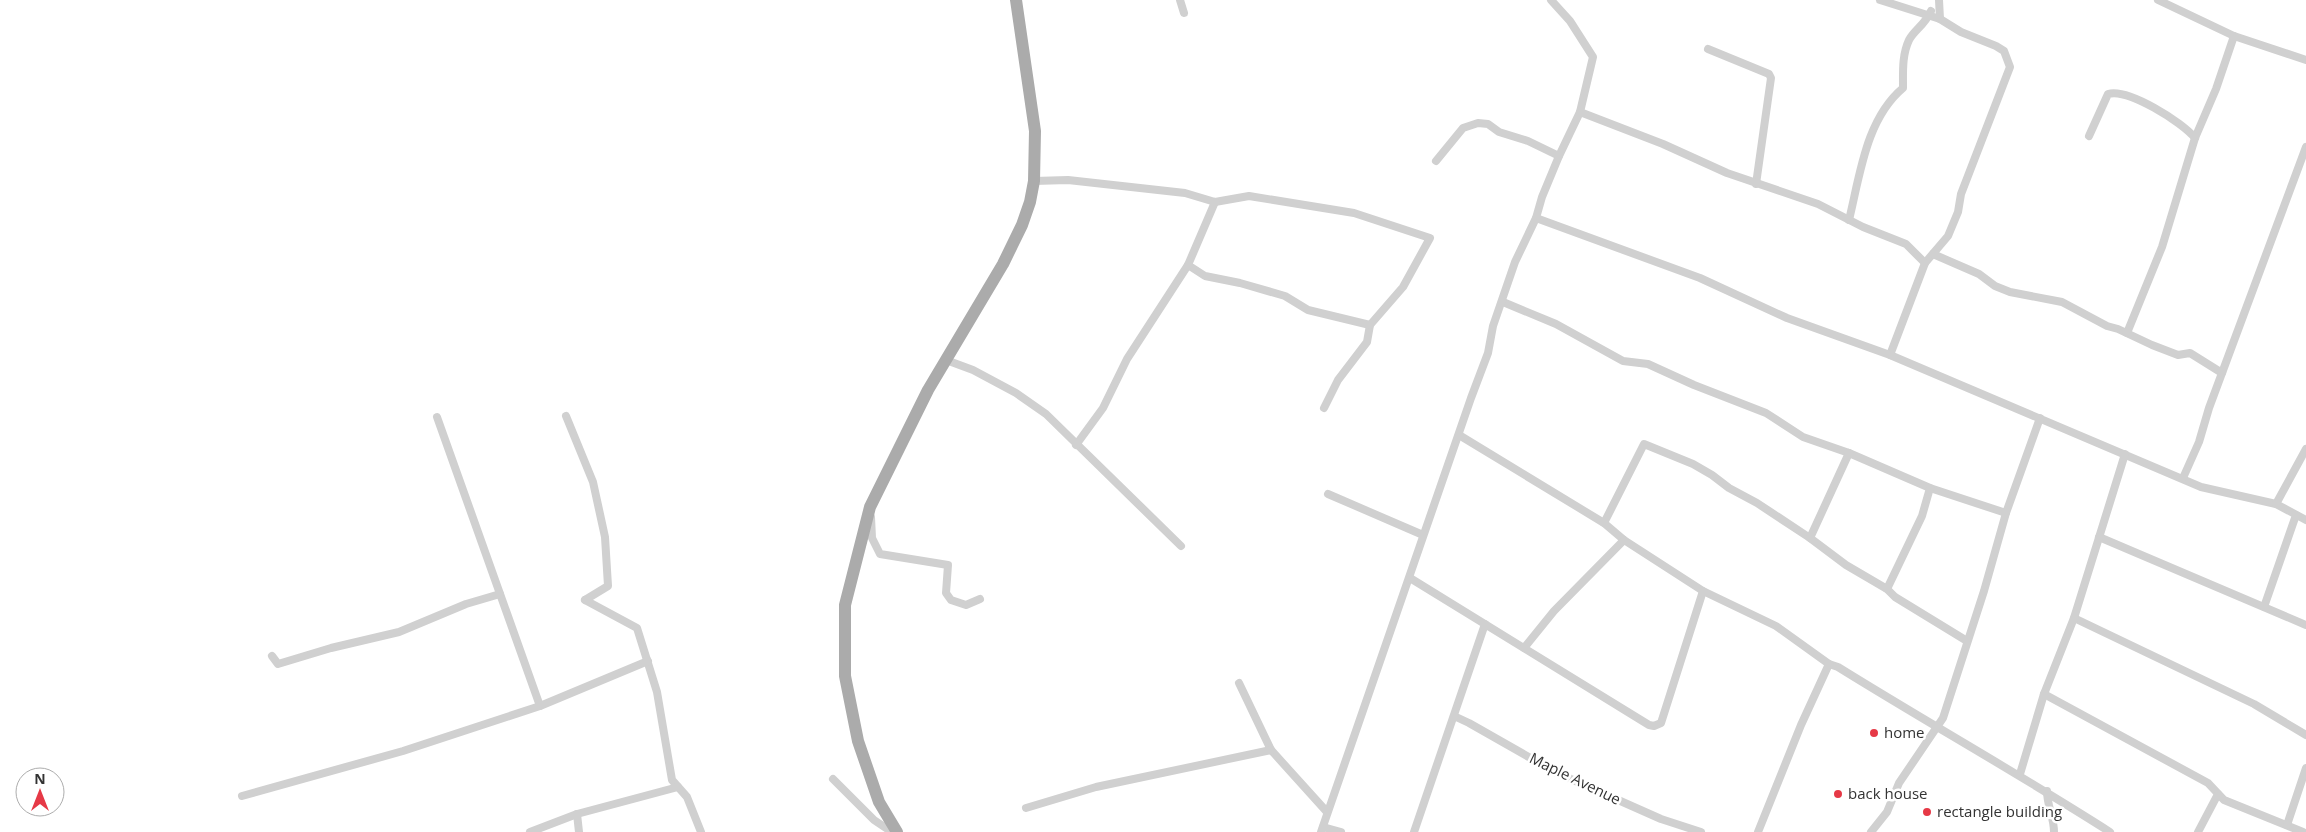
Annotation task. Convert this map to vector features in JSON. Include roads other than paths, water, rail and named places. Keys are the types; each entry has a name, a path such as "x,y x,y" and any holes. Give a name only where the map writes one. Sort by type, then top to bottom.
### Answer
{"main road":[{"path":"897,832 879,802 858,741 845,676 845,604 870,507 928,390 1003,264 1030,202 1034,181 1036,131 1016,0"}],"street":[{"path":"1180,0 1184,13"},
{"path":"1341,832 1322,830 1327,812 1488,353 1494,326 1515,262 1536,218 1542,197 1559,156 1580,112 1593,57 1570,21 1551,0"},
{"path":"1880,0 1940,19 1961,32 2004,51 2010,67 1961,194 1958,212 1948,236 1926,263 1890,355"},
{"path":"1940,0 1940,19"},
{"path":"2158,0 2234,36 2306,60"},
{"path":"1848,220 1869,142 1882,111 1890,99 1903,88 1903,61 1910,39 1926,23 1931,11"},
{"path":"2127,333 2162,247 2195,138 2216,89 2234,36"},
{"path":"1708,49 1769,74 1772,78 1756,184"},
{"path":"2089,136 2108,94 2115,93 2137,100 2160,112 2186,127 2195,138"},
{"path":"1580,112 1756,184 1818,204 1848,220 1906,244 1926,263"},
{"path":"1436,162 1463,128 1478,122 1488,124 1499,132 1528,141 1559,156"},
{"path":"2183,478 2199,442 2222,373 2306,147"},
{"path":"1034,181 1068,180 1185,193 1215,202 1249,196 1354,213 1430,238 1403,287 1370,326 1367,342 1338,380 1324,408"},
{"path":"1076,444 1103,408 1127,360 1188,265 1215,202"},
{"path":"1536,218 1700,278 1787,318 1890,355 2201,487 2276,504 2306,520"},
{"path":"1933,254 1979,274 1995,286 2010,292 2062,302 2107,326 2178,355 2190,353 2222,373"},
{"path":"1188,265 1205,276 1240,283 1285,296 1308,310 1370,326"},
{"path":"1503,302 1556,324 1623,362 1648,364 1694,385 1766,413 1803,437 1849,453 1930,488 2006,513"},
{"path":"946,360 973,370 1016,393 1046,414 1180,546"},
{"path":"566,416 593,482 605,537 608,586 585,600 637,628 657,692 672,780 687,797 701,832"},
{"path":"437,417 540,706"},
{"path":"1872,832 1886,812 1899,783 1943,718 1966,641 1984,591 2006,513 2040,418"},
{"path":"1458,435 1604,523 1624,540 1703,591 1776,626 1829,664 1838,667 1937,728 2020,774 2110,832"},
{"path":"1604,523 1644,444 1693,464 1712,475 1729,488 1757,503 1810,538 1846,565 1887,589 1894,597 1966,641"},
{"path":"2276,504 2306,449"},
{"path":"1810,538 1849,453"},
{"path":"2020,774 2044,694 2074,618 2125,454"},
{"path":"1887,589 1922,516 1930,488"},
{"path":"1328,494 1423,535"},
{"path":"870,507 872,538 880,554 948,565 946,593 950,600 966,605 980,599"},
{"path":"2264,607 2296,515"},
{"path":"2099,537 2306,625"},
{"path":"1524,648 1554,612 1624,540"},
{"path":"1410,578 1649,725 1654,726 1661,723 1703,591"},
{"path":"272,656 278,664 331,648 399,632 466,604 500,594"},
{"path":"2074,618 2254,704 2306,735"},
{"path":"1414,832 1485,624"},
{"path":"242,796 403,751 540,706 648,661"},
{"path":"1758,832 1801,725 1829,664"},
{"path":"1239,683 1270,750 1327,812"},
{"path":"2044,694 2208,783 2218,794 2232,804 2303,832"},
{"name":"Maple Avenue","path":"1454,716 1470,722 1555,772 1661,819 1702,832"},
{"path":"1026,808 1096,787 1270,750"},
{"path":"2288,825 2306,768"},
{"path":"833,779 874,820 892,832"},
{"path":"530,832 577,814 678,787"},
{"path":"2047,792 2047,800 2054,820 2054,832"},
{"path":"2198,832 2218,794"},
{"path":"577,814 580,832"}],"place":[{"name":"home","path":"1874,733"},
{"name":"back house","path":"1838,794"},
{"name":"rectangle building","path":"1927,812"}]}
